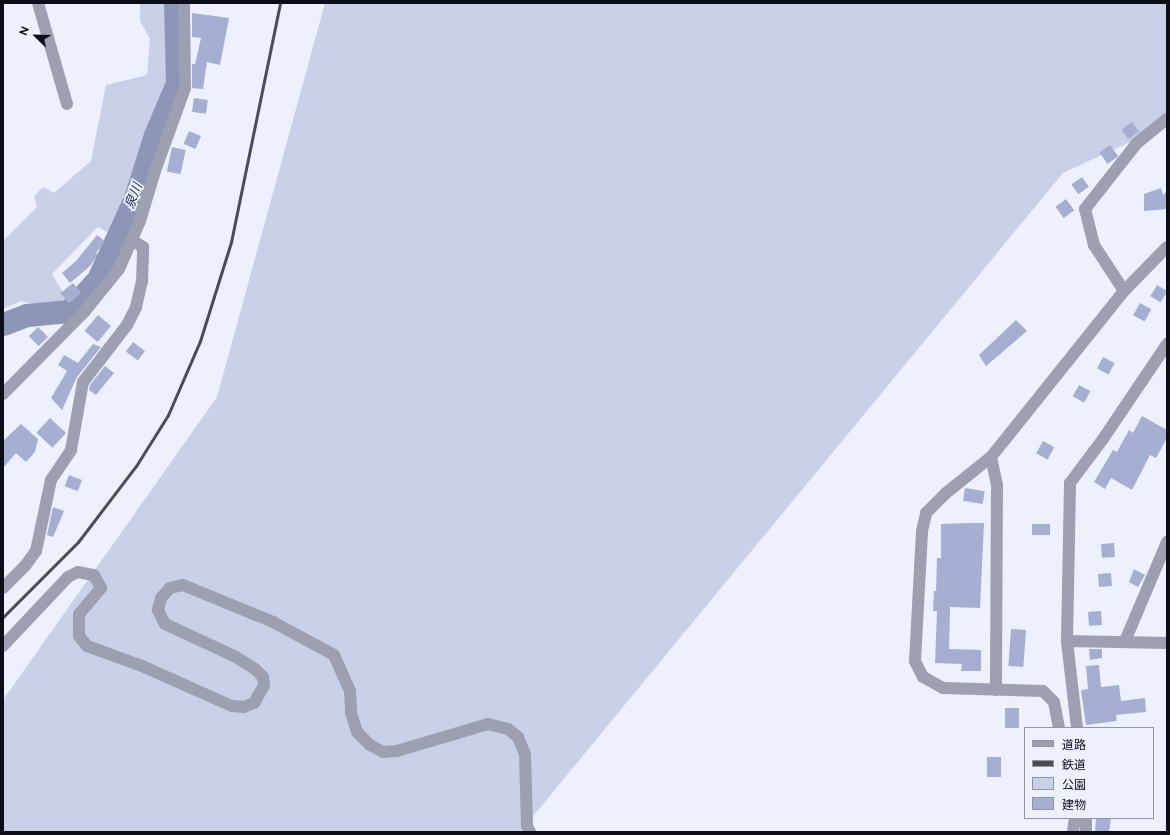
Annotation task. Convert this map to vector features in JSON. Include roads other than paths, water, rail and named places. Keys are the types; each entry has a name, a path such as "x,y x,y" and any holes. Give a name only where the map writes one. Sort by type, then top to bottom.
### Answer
{"street":[{"path":"38,3 67,104"},
{"path":"3,394 86,311 119,269 132,240 184,88 184,3"},
{"path":"1124,291 1094,245 1084,209 1137,143 1167,119"},
{"path":"3,588 25,566 36,551 51,480 71,450 83,382 127,326 136,307 142,282 143,247 132,240"},
{"path":"1059,727 1054,702 1043,691 943,688 923,677 915,661 922,530 926,513 946,493 992,457 1124,291 1167,247"},
{"path":"1077,727 1067,641 1070,483 1103,439 1167,344"},
{"path":"992,457 997,485 996,690"},
{"path":"1125,641 1167,542"},
{"path":"3,646 68,577 78,572 94,575 101,588 79,614 79,636 86,646 142,666 232,706 244,707 254,702 264,686 263,677 255,669 234,656 165,624 158,610 161,598 170,588 183,585 273,622 334,655 350,691 351,713 358,732 370,746 383,752 397,751 488,724 508,729 518,737 525,754 527,826 530,832"},
{"path":"1067,641 1167,643"},
{"path":"1073,832 1075,819"},
{"path":"1086,819 1086,832"}],"waterway":[{"name":"泉川","path":"3,324 27,315 69,311 98,279 135,198 155,135 177,83 175,3"}],"railway":[{"path":"3,617 78,542 136,466 168,415 200,341 231,242 280,3"}]}
